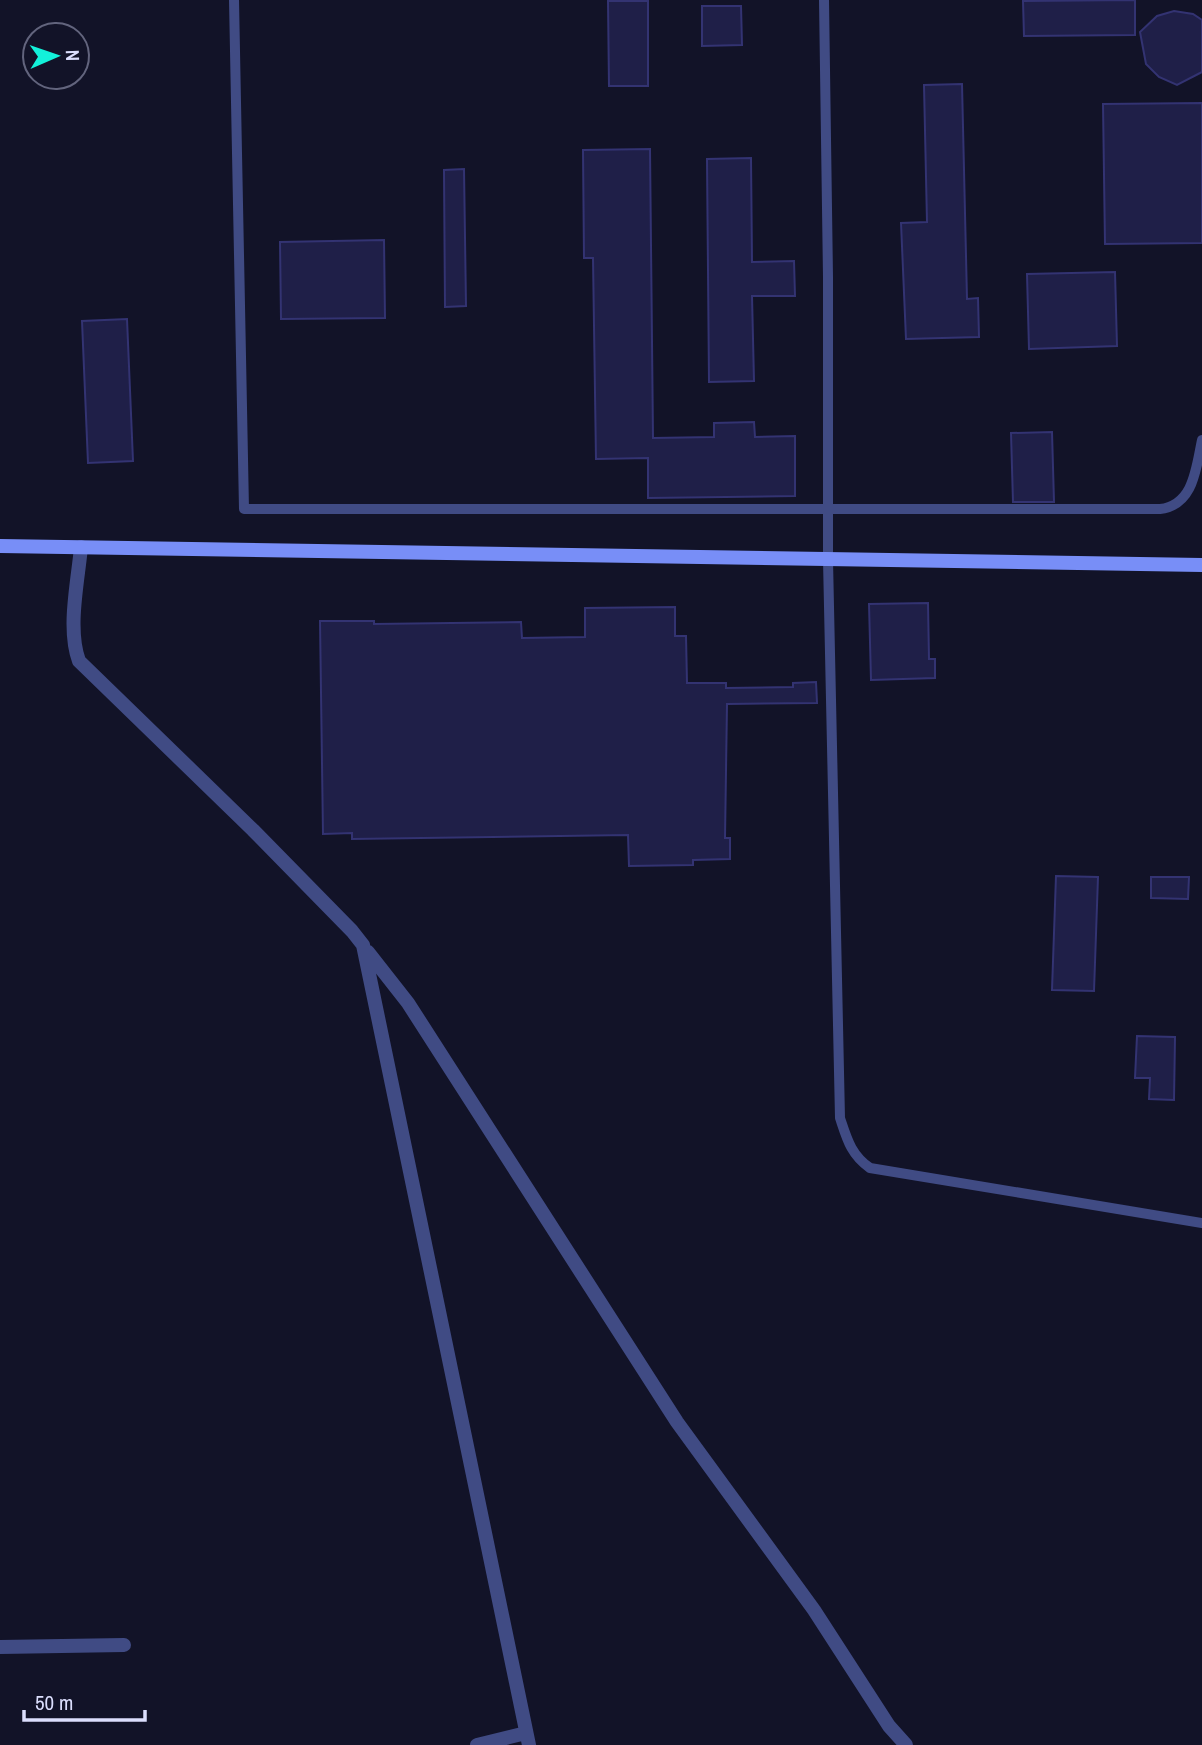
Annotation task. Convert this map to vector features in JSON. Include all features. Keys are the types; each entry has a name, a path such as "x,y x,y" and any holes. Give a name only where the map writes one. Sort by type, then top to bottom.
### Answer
{"street":[{"path":"0,546 1202,565"},
{"path":"81,547 74,626 75,649 79,661 352,930 408,1003 677,1422 814,1610 889,1726 906,1745"},
{"path":"363,945 528,1739 477,1745"},
{"path":"0,1647 124,1645"}],"lane":[{"path":"234,0 244,509 1170,508 1184,499 1194,478 1202,440"},
{"path":"824,0 828,559 840,1118 849,1145 858,1159 870,1168 1202,1223"}],"building":[{"path":"1135,0 1135,35 1024,36 1023,1"},
{"path":"608,1 648,1 648,86 609,86"},
{"path":"702,6 741,6 742,45 702,46"},
{"path":"1174,11 1193,14 1202,20 1202,72 1177,85 1159,77 1146,64 1140,32 1157,16"},
{"path":"962,84 967,299 978,298 979,337 906,339 901,223 927,222 924,85"},
{"path":"1202,103 1202,243 1105,244 1103,104"},
{"path":"650,149 653,438 714,437 714,423 754,422 755,437 795,436 795,496 648,498 648,458 596,459 593,258 584,258 583,150"},
{"path":"751,158 752,262 794,261 795,296 752,296 754,381 709,382 707,159"},
{"path":"464,169 466,306 445,307 444,170"},
{"path":"384,240 385,318 281,319 280,242"},
{"path":"1115,272 1117,346 1029,349 1027,274"},
{"path":"127,319 133,461 88,463 82,321"},
{"path":"1052,432 1054,502 1013,502 1011,433"},
{"path":"928,603 929,659 935,659 935,678 871,680 869,604"},
{"path":"675,607 675,636 686,636 687,683 726,683 726,688 793,687 793,683 816,682 817,703 727,704 725,838 730,838 730,859 693,860 693,865 629,866 628,835 352,839 352,833 323,834 320,621 374,621 374,624 521,622 522,638 585,637 585,608"},
{"path":"1056,876 1098,877 1094,991 1052,990"},
{"path":"1151,877 1189,877 1188,899 1151,898"},
{"path":"1137,1036 1175,1037 1174,1100 1149,1099 1150,1078 1135,1078"}]}
